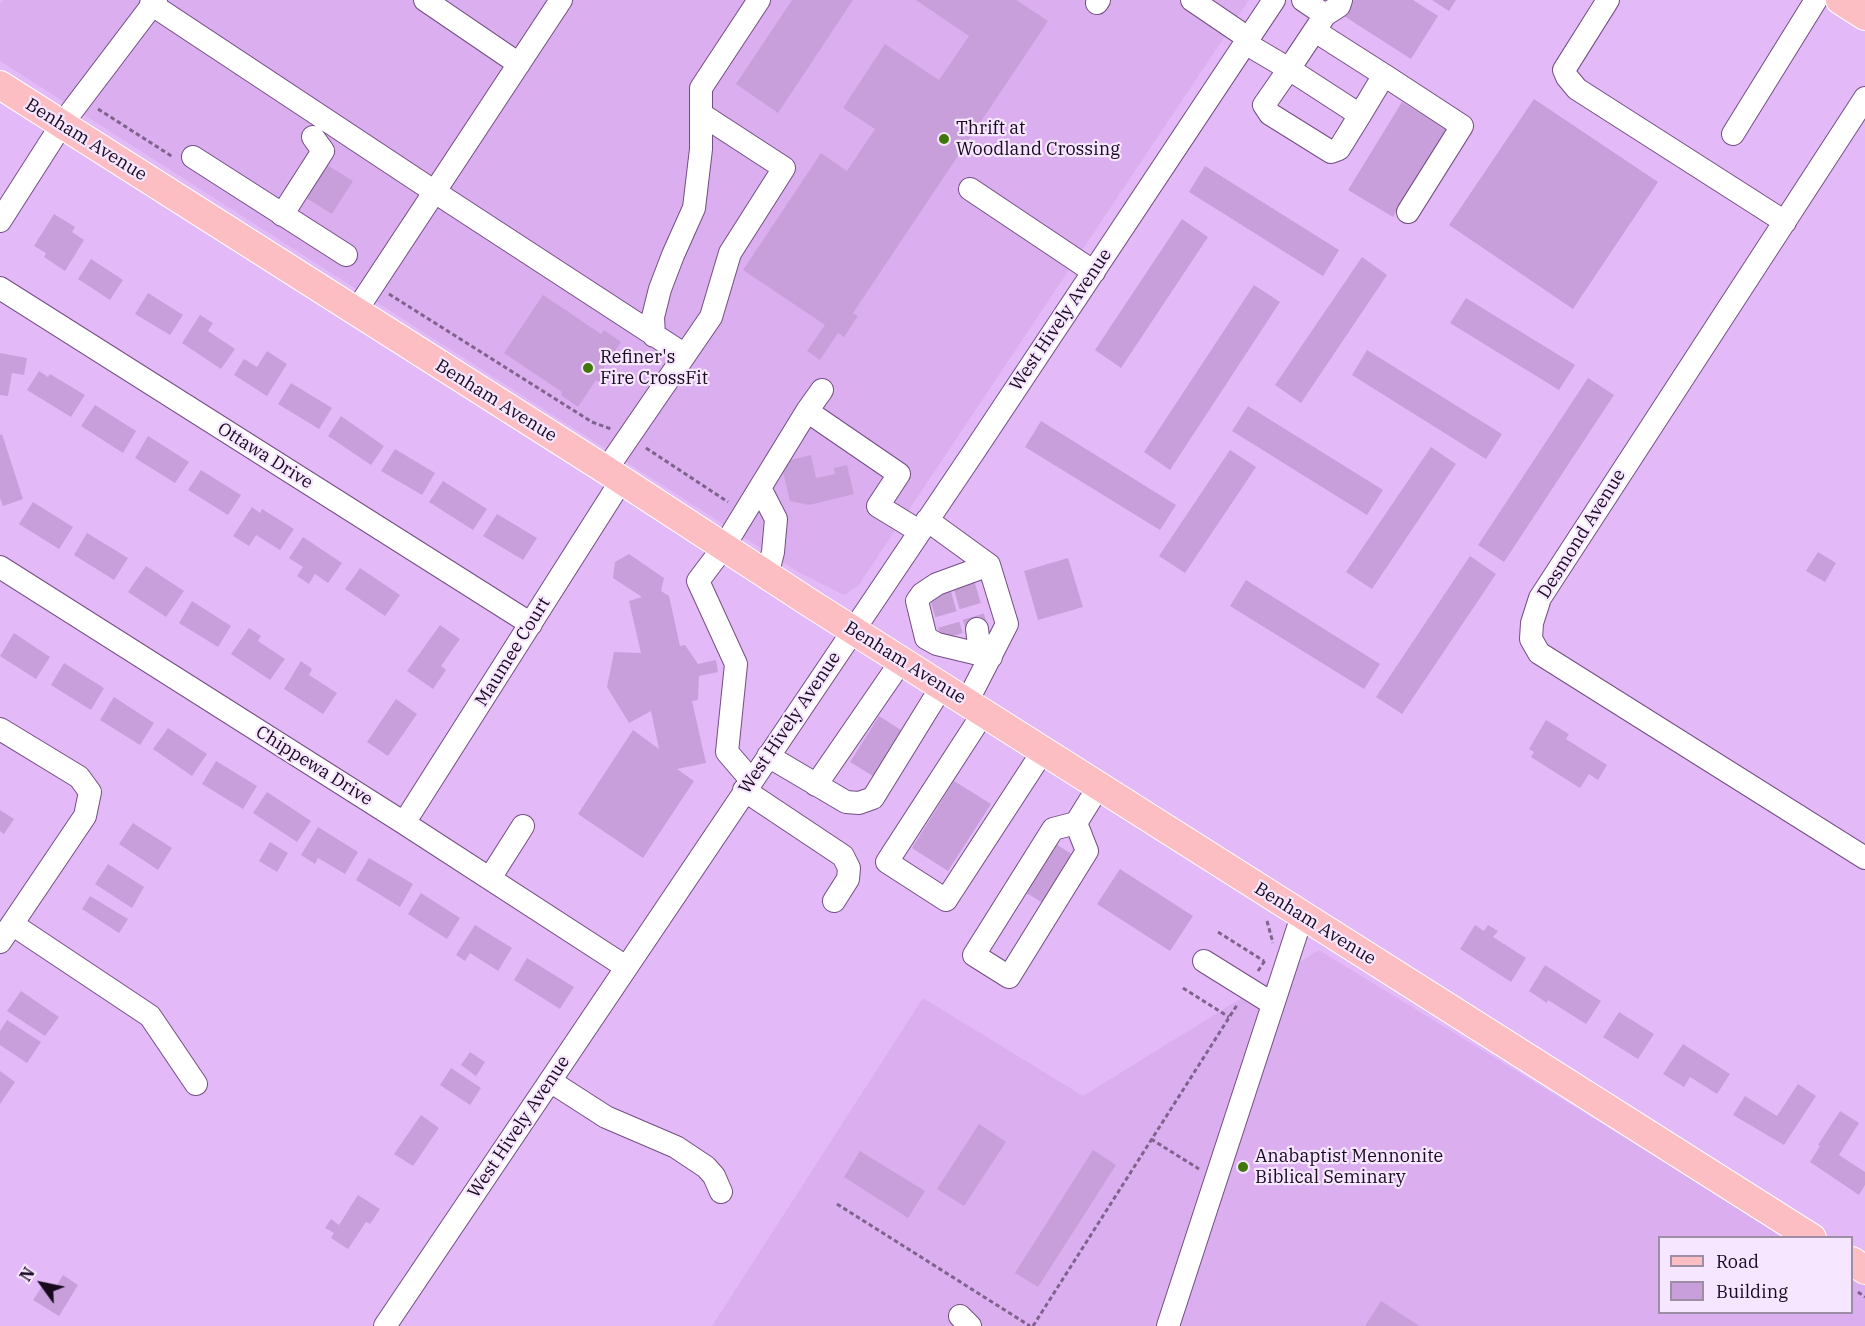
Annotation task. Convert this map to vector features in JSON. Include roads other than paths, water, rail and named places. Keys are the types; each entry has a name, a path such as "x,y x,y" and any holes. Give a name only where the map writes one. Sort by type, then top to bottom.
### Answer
{"main road":[{"path":"1840,0 1865,16"},
{"name":"Benham Avenue","path":"0,85 613,475 767,576 1809,1236"}],"street":[{"path":"425,0 519,64"},
{"path":"356,311 561,0"},
{"path":"654,336 653,317 660,289 694,208 701,149 700,88 759,0"},
{"name":"West Hively Avenue","path":"386,1326 1274,0"},
{"path":"1304,0 1327,15 1384,75 1462,126 1408,212"},
{"path":"1608,0 1564,70 1567,77 1577,89 1785,222"},
{"path":"1733,134 1816,0"},
{"path":"1196,1 1247,40 1360,115"},
{"path":"0,220 62,124 153,2 435,192 685,355"},
{"path":"1327,15 1264,105 1270,114 1331,152 1339,149 1384,75"},
{"name":"Desmond Avenue","path":"1865,98 1540,598 1532,623 1531,639 1539,653 1865,858"},
{"name":"Maumee Court","path":"404,823 531,624 613,475 628,437 711,317 730,253 784,168 701,114"},
{"path":"282,215 323,151 313,137"},
{"path":"187,160 346,255"},
{"path":"970,189 1094,272"},
{"name":"Ottawa Drive","path":"0,288 531,624"},
{"path":"822,390 723,548 698,581 736,664 728,752 748,785 843,856 849,868 848,879 834,901"},
{"path":"807,411 899,474 878,506 923,525 989,565 1007,624 986,655 975,707 887,862 946,900 1043,751"},
{"path":"759,488 776,519 773,552 767,576"},
{"path":"986,655 954,642 937,644 926,638 917,601 922,594 963,580 989,565"},
{"name":"Chippewa Drive","path":"0,567 404,823 626,967"},
{"path":"977,629 986,655"},
{"path":"816,785 902,660"},
{"path":"768,756 846,802 859,803 873,798 942,686"},
{"path":"0,729 79,777 90,792 85,816 6,933 150,1016 196,1084"},
{"path":"1076,823 1087,851 1009,977 974,955 1053,829 1076,823 1099,786"},
{"path":"490,878 523,826"},
{"path":"1168,1326 1302,916"},
{"path":"1204,961 1273,1004"},
{"path":"550,1081 606,1117 676,1147 706,1167 714,1176 721,1192"}],"tunnel":[{"path":"964,585 977,629"},
{"path":"940,593 952,636"}],"place":[{"name":"Thrift at Woodland Crossing","path":"944,139"},
{"name":"Refiner's Fire CrossFit","path":"588,368"},
{"name":"Anabaptist Mennonite Biblical Seminary","path":"1243,1167"}]}
